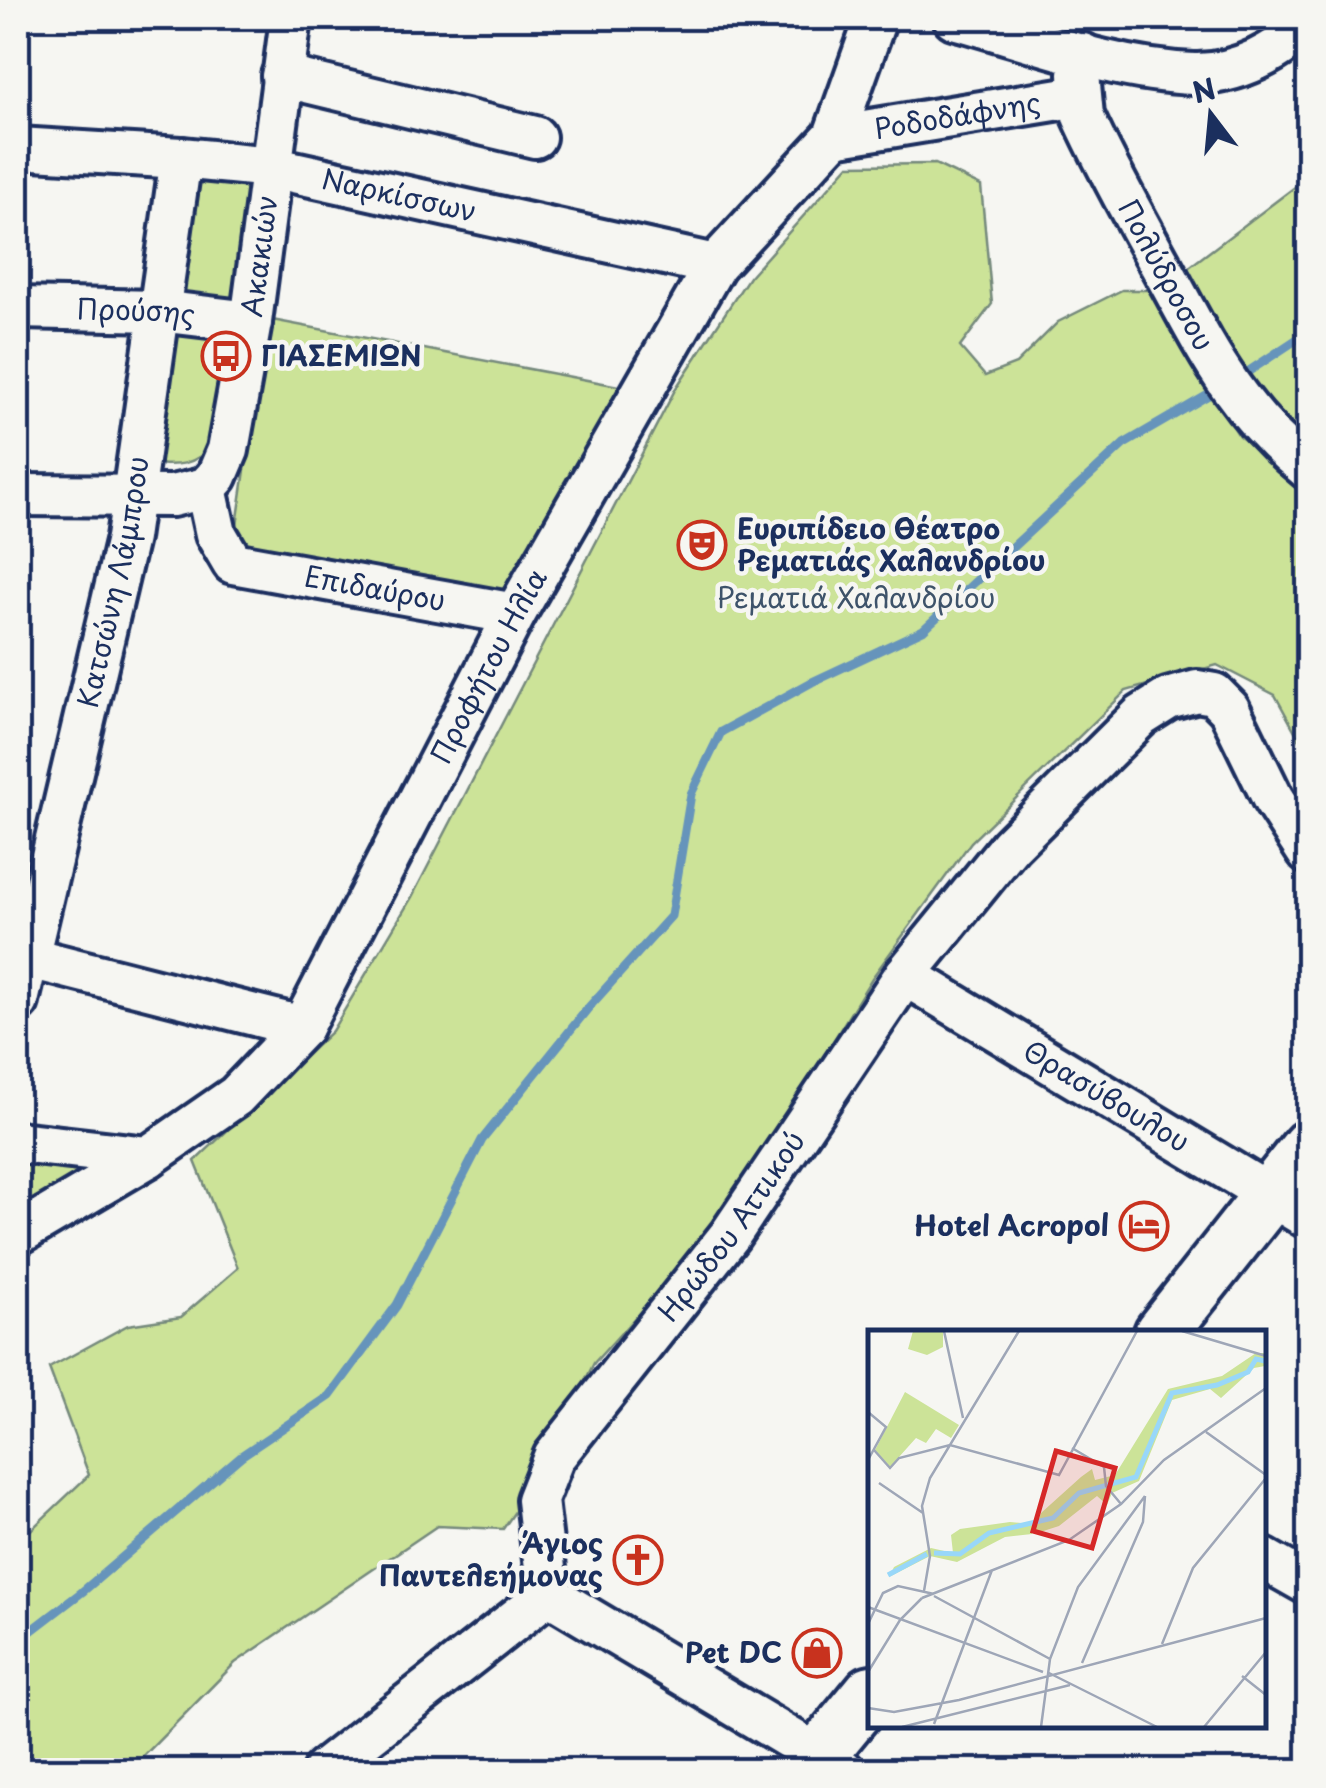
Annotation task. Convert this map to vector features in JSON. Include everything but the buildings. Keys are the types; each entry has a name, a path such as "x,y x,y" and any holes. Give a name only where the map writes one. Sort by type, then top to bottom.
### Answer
{"main road":[{"path":"1163,1330 1290,1207 1308,1147"},
{"path":"823,1766 868,1697"}],"street":[{"name":"Ακακιών","path":"206,488 217,476 228,450 251,322 291,18"},
{"name":"Προφήτου Ηλία","path":"18,1234 148,1157 236,1096 302,1027 515,614 715,265 834,136 876,18"},
{"path":"954,18 1082,54 1196,74 1225,70 1261,58 1298,33 1308,20"},
{"name":"Πολύδροσου","path":"1082,54 1079,96 1094,139 1208,354 1248,414 1308,469"},
{"path":"282,76 535,138"},
{"name":"Ροδοδάφνης","path":"834,136 1079,96"},
{"name":"Ναρκίσσων","path":"18,148 270,167 715,265"},
{"name":"Κατσώνη Λάμπρου","path":"18,1001 134,495 181,158"},
{"name":"Προύσης","path":"18,308 159,311 251,322"},
{"path":"18,495 172,496 206,488"},
{"name":"Επιδαύρου","path":"206,488 216,534 233,563 515,614"},
{"name":"Ηρώδου Αττικού","path":"548,1594 537,1500 554,1457 730,1235 905,975 1010,846 1141,716 1168,699 1197,692 1214,694 1229,708 1273,799 1308,853"},
{"path":"30,958 302,1027"},
{"name":"Θρασύβουλου","path":"905,975 1290,1207"},
{"path":"18,1142 148,1157"},
{"path":"1266,1560 1308,1584"},
{"path":"324,1770 548,1594 823,1766"}],"green space":[{"name":"Ρεματιά Χαλανδρίου","path":"935,164 981,186 992,304 960,347 985,376 1016,364 1058,322 1122,290 1150,290 1239,436 1308,489 1308,755 1275,695 1217,665 1126,691 971,842 872,978 722,1221 594,1363 533,1485 503,1529 437,1526 235,1663 130,1770 31,1770 18,1700 18,1542 89,1475 49,1368 128,1325 181,1317 238,1268 195,1161 332,1031 412,897 676,388 749,277 849,165"},
{"path":"196,173 260,180 244,313 171,304"},
{"path":"1308,177 1308,447 1272,416 1180,274"},
{"path":"267,319 634,389 507,596 243,555 235,539"},
{"path":"170,320 239,329 215,442 192,461 167,465 147,463"},
{"path":"18,1151 88,1166 18,1207"}],"waterway":[{"path":"1240,377 1308,332"},
{"path":"18,1641 82,1592 241,1456 330,1396 397,1305 482,1140 589,1007 671,916 691,794 721,732 812,682 923,630 1124,444 1222,387"}],"place":[{"name":"ΓΙΑΣΕΜΙΩΝ","path":"226,356"},
{"name":"Ευριπίδειο Θέατρο Ρεματιάς Χαλανδρίου","path":"702,545"},
{"name":"Hotel Acropol","path":"1144,1226"},
{"name":"Άγιος Παντελεήμονας","path":"638,1560"},
{"name":"Pet DC","path":"817,1653"}]}
